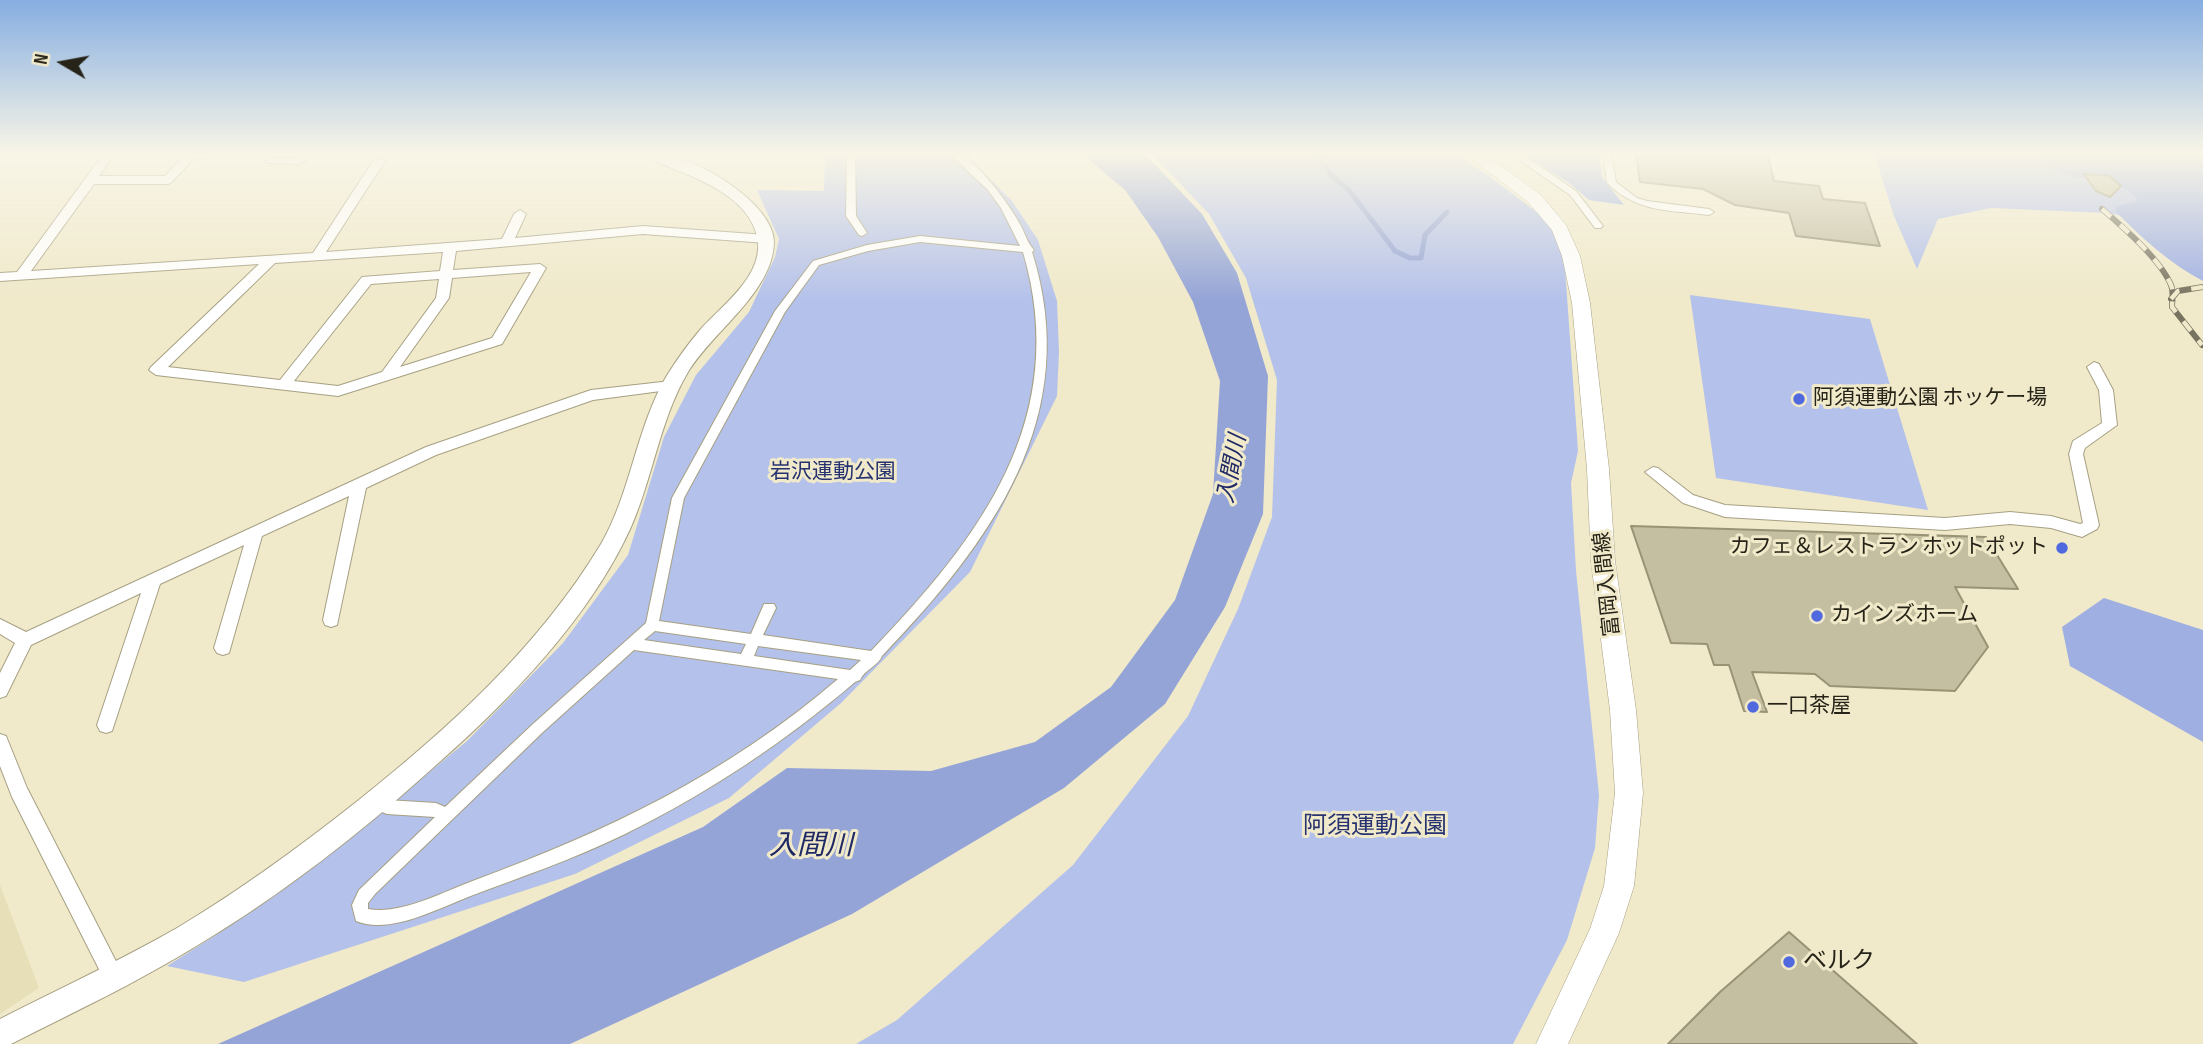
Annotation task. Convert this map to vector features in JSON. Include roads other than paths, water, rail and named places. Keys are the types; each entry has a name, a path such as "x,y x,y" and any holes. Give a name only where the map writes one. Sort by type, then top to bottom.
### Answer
{"main road":[{"name":"富岡入間線","path":"1537,202 1560,229 1571,256 1581,303 1598,469 1603,561 1623,710 1629,793 1619,886 1604,933 1552,1044"}],"street":[{"path":"0,289 18,277 75,202"},
{"path":"317,257 353,202"},
{"path":"0,1034 114,978 244,901 311,853 412,772 537,652 581,594 611,546 637,484 671,386 694,349 748,291 763,266 767,239 758,219 743,202"},
{"path":"851,202 851,216 864,241"},
{"path":"1002,202 1029,250 1039,288 1043,337 1041,391 1018,464 988,518 947,578 913,619 855,676 801,720 764,745 635,820 498,880 402,912 375,919 362,916 359,906 364,895 586,683 652,625 678,498 780,311 816,263 864,241 920,239 1029,250"},
{"path":"1580,202 1598,226"},
{"path":"1645,202 1709,212"},
{"path":"507,241 520,214"},
{"path":"0,277 450,248 643,230 767,239"},
{"path":"387,375 442,298 450,248"},
{"path":"271,260 156,370 283,385 338,391 497,341 540,268 367,280 283,385"},
{"path":"1653,472 1688,499 1725,511 1945,524 2010,518 2051,522 2082,531 2091,525 2076,454 2078,444 2110,425 2106,390 2094,367"},
{"path":"0,691 24,640 430,451 591,395 671,386"},
{"path":"331,620 359,486"},
{"path":"223,648 255,534"},
{"path":"106,725 153,581"},
{"path":"745,660 769,608"},
{"path":"652,625 876,657"},
{"path":"0,626 24,640"},
{"path":"633,644 855,676"},
{"path":"0,742 19,791 114,978"},
{"path":"387,807 436,810 447,814"}],"water":[{"name":"入間川","path":"1133,202 1190,202 1202,214 1237,273 1268,376 1263,514 1225,607 1165,704 1064,788 852,914 570,1044 218,1044 703,827 787,768 931,771 1035,742 1111,687 1175,600 1213,494 1220,381 1193,302 1158,237"}],"waterway":[{"path":"1358,202 1395,251 1410,258 1421,258 1425,235 1447,212"}],"railway":[{"path":"2102,209 2159,265 2172,288 2173,297"},
{"path":"2173,297 2178,291 2203,287"},
{"path":"2173,297 2172,307 2202,345"}],"place":[{"name":"阿須運動公園 ホッケー場","path":"1799,399"},
{"name":"カフェ＆レストラン ホットポット","path":"2062,548"},
{"name":"カインズホーム","path":"1817,616"},
{"name":"一口茶屋","path":"1753,707"},
{"name":"ベルク","path":"1789,962"}],"park label":[{"name":"岩沢運動公園","path":"833,473"},
{"name":"阿須運動公園","path":"1375,827"}]}
